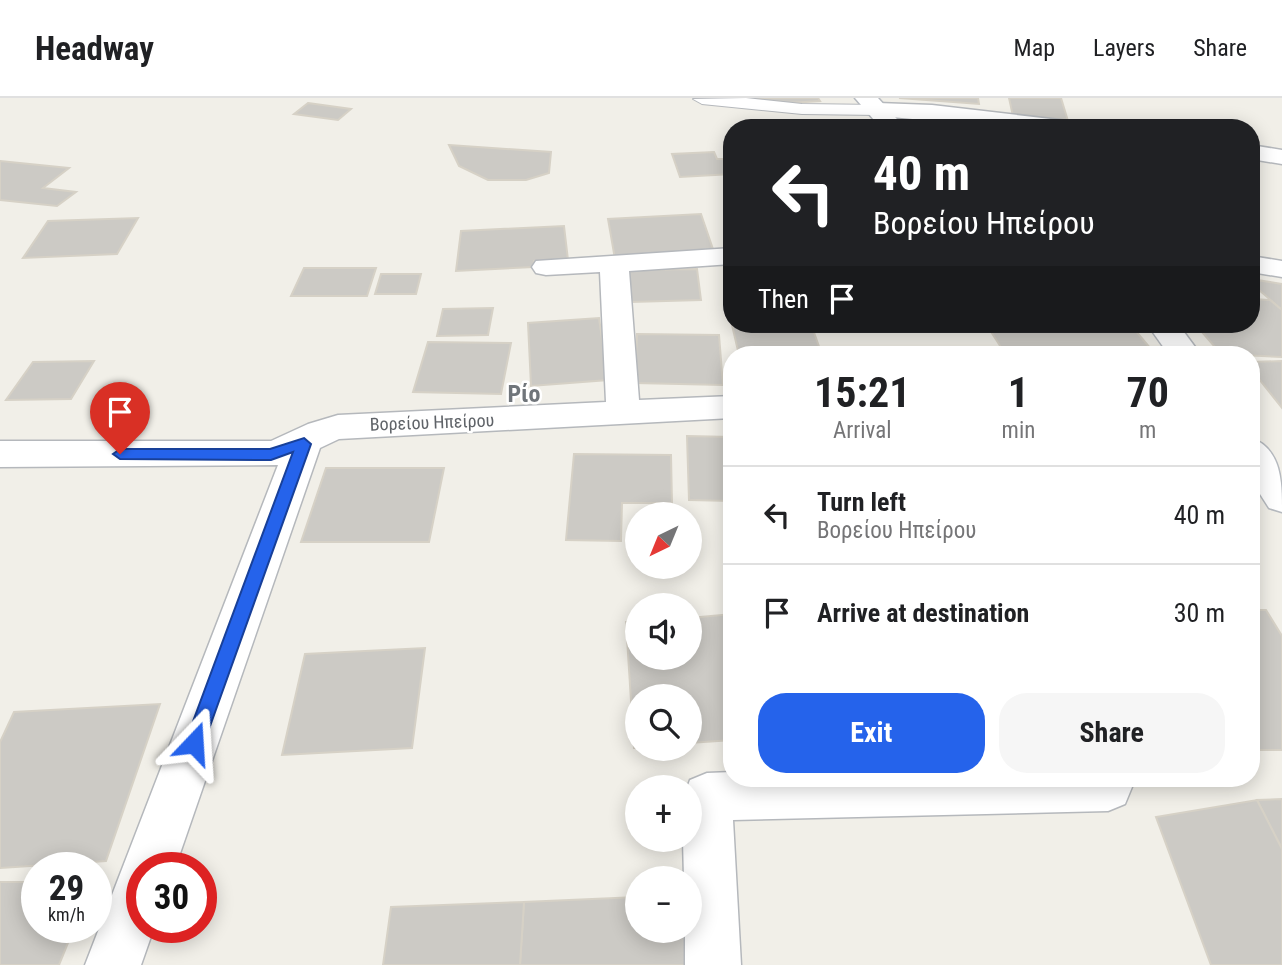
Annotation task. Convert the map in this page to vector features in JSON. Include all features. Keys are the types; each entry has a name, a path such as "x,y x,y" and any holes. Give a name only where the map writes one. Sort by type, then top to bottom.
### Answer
{"street":[{"path":"872,104 886,119"},
{"path":"872,104 996,119"},
{"path":"1260,153 1282,157"},
{"path":"545,267 723,257"},
{"path":"614,263 623,412"},
{"path":"1260,265 1282,269"},
{"name":"Βορείου Ηπείρου","path":"0,454 271,454 304,444 320,432 338,427 723,407"},
{"path":"155,852 304,444"},
{"path":"1260,465 1282,498"},
{"path":"713,965 707,797 1108,787"},
{"path":"113,965 126,930"}],"lane":[{"path":"702,99 817,110 872,104"}],"building":[{"path":"755,98 818,98 820,101 759,105"},
{"path":"899,98 978,98 979,104"},
{"path":"1009,98 1061,98 1067,119 1046,119 1013,116"},
{"path":"308,103 351,109 338,120 294,114"},
{"path":"449,145 551,152 549,173 526,180 488,180 459,166"},
{"path":"714,152 717,159 723,159 723,175 680,177 672,154"},
{"path":"0,161 69,168 43,188 76,192 57,206 0,200"},
{"path":"701,214 714,252 615,259 608,219"},
{"path":"138,218 117,254 23,258 48,221"},
{"path":"564,226 568,260 534,261 533,267 456,271 461,231"},
{"path":"304,268 376,268 367,296 291,296"},
{"path":"697,269 701,300 631,302 629,270"},
{"path":"381,274 421,274 416,294 375,294"},
{"path":"1260,280 1282,284 1282,310 1260,291"},
{"path":"1260,299 1270,300 1282,310 1282,357 1260,356 1260,346 1214,346 1203,333 1260,333"},
{"path":"493,308 488,335 437,336 443,309"},
{"path":"599,318 608,380 531,386 528,323"},
{"path":"734,333 814,333 819,346 737,346"},
{"path":"992,333 1138,333 1148,346 1000,346"},
{"path":"637,334 719,335 723,385 635,383"},
{"path":"428,342 511,343 501,394 413,392"},
{"path":"94,361 71,399 6,400 33,362"},
{"path":"1282,361 1282,408 1260,380 1260,362"},
{"path":"687,436 723,437 723,501 689,500"},
{"path":"574,454 671,455 672,502 622,503 621,541 566,540"},
{"path":"326,468 444,468 429,542 301,542"},
{"path":"1260,610 1266,610 1282,636 1282,750 1260,750"},
{"path":"723,615 723,741 702,742 702,684 630,684 629,670 702,670 702,617"},
{"path":"425,648 412,748 282,755 305,654"},
{"path":"160,704 109,852 21,852 21,867 0,868 0,742 14,712"},
{"path":"1282,799 1282,849 1257,800"},
{"path":"1257,800 1282,849 1282,965 1211,965 1156,817"},
{"path":"0,882 21,882 21,943 68,943 59,965 0,965"},
{"path":"625,898 625,943 686,943 688,965 520,965 524,902"},
{"path":"524,902 520,965 383,965 391,907"}],"district":[{"name":"Ρίο","path":"524,394"}],"route":[{"path":"120,454 271,454 304,444 194,743"}]}
